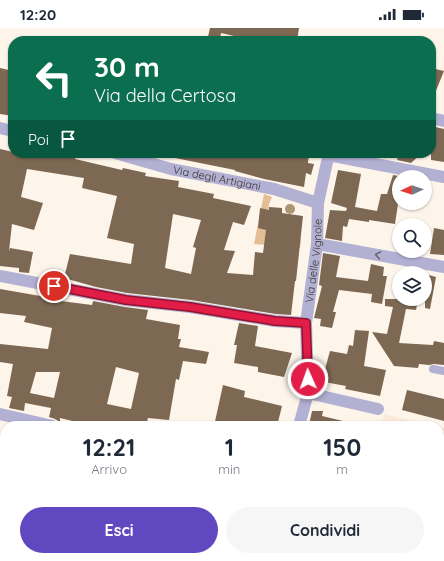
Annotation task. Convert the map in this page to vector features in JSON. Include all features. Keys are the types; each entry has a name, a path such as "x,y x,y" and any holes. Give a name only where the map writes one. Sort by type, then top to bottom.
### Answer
{"street":[{"name":"Via degli Artigiani","path":"132,158 171,169 274,189 318,203"},
{"name":"Via delle Vignole","path":"300,421 308,394 306,323 317,244 318,203 327,158"},
{"path":"348,158 444,177"},
{"path":"317,244 444,266"},
{"path":"0,276 126,300 190,307 275,321 306,323"},
{"path":"308,394 378,409"},
{"path":"0,414 31,421"}],"lane":[{"path":"433,369 444,371"}],"shaded area":[{"path":"264,194 272,197 269,204 266,235 301,239 300,248 254,244"},
{"path":"384,414 413,421 382,421"}],"building":[{"path":"210,28 299,28 298,36 234,36 221,33 221,36 208,36"},
{"path":"0,68 8,70 8,115 0,114"},
{"path":"436,69 444,71 436,91"},
{"path":"436,127 444,129 444,162 431,160 431,158 436,158"},
{"path":"0,149 8,151 8,158 75,158 122,170 123,168 146,173 145,176 179,181 178,187 214,194 213,198 251,206 244,225 233,222 224,250 235,251 227,273 253,275 255,252 263,253 266,230 258,228 260,208 269,210 269,207 282,208 282,213 303,216 291,315 276,314 191,300 127,293 96,287 64,278 70,254 131,264 134,244 107,238 117,196 82,188 84,178 27,169 21,197 43,203 34,230 12,224 9,251 10,248 33,252 29,273 19,272 19,268 0,266","holes":["173,214 201,220 193,247 196,248 191,274 165,268"]},
{"path":"175,158 308,158 308,163 314,164 311,175 306,173 304,187 264,179 235,170"},
{"path":"398,158 416,158 411,163 397,160"},
{"path":"338,170 361,174 355,207 377,211 381,194 387,194 392,178 392,210 397,210 396,218 392,218 392,224 349,219 347,227 343,226 342,241 325,238 330,210 346,211 347,208 331,203"},
{"path":"434,228 444,230 444,255 432,254"},
{"path":"323,253 340,256 336,277 368,281 371,264 384,267 383,276 387,276 382,304 371,302 372,294 339,290 333,312 336,312 332,328 320,326 321,319 314,318 322,286 319,285"},
{"path":"432,276 436,277 432,298"},
{"path":"0,289 46,297 45,299 92,305 93,301 148,310 146,319 180,325 178,339 181,339 179,347 209,352 206,364 183,361 179,380 176,379 169,420 148,418 147,421 72,421 60,418 60,421 58,421 49,417 51,408 25,403 24,411 9,408 12,397 7,396 13,364 0,362 0,344 48,349 52,328 24,322 26,316 0,313","holes":["116,367 139,373 131,409 107,404","36,372 60,372 54,398 30,393"]},
{"path":"385,299 392,299 392,306 417,306 416,310 406,309 399,343 433,345 434,341 444,343 444,365 419,364 418,368 394,366 372,332 387,334 393,307 385,306"},
{"path":"425,306 431,306 430,309 425,308"},
{"path":"239,323 258,326 255,346 292,353 284,377 258,372 258,367 234,363 237,345 234,345"},
{"path":"355,330 369,331 364,366 386,370 380,396 345,389 346,386 319,381 322,369 325,369 330,351 347,354 349,345 353,346"},
{"path":"223,385 245,391 244,397 282,406 278,421 215,421"},
{"path":"407,390 444,399 444,421 402,410"},
{"path":"312,411 323,411 322,416 343,421 310,421"}],"route":[{"path":"54,286 126,300 190,307 275,321 306,323 308,379"}]}
